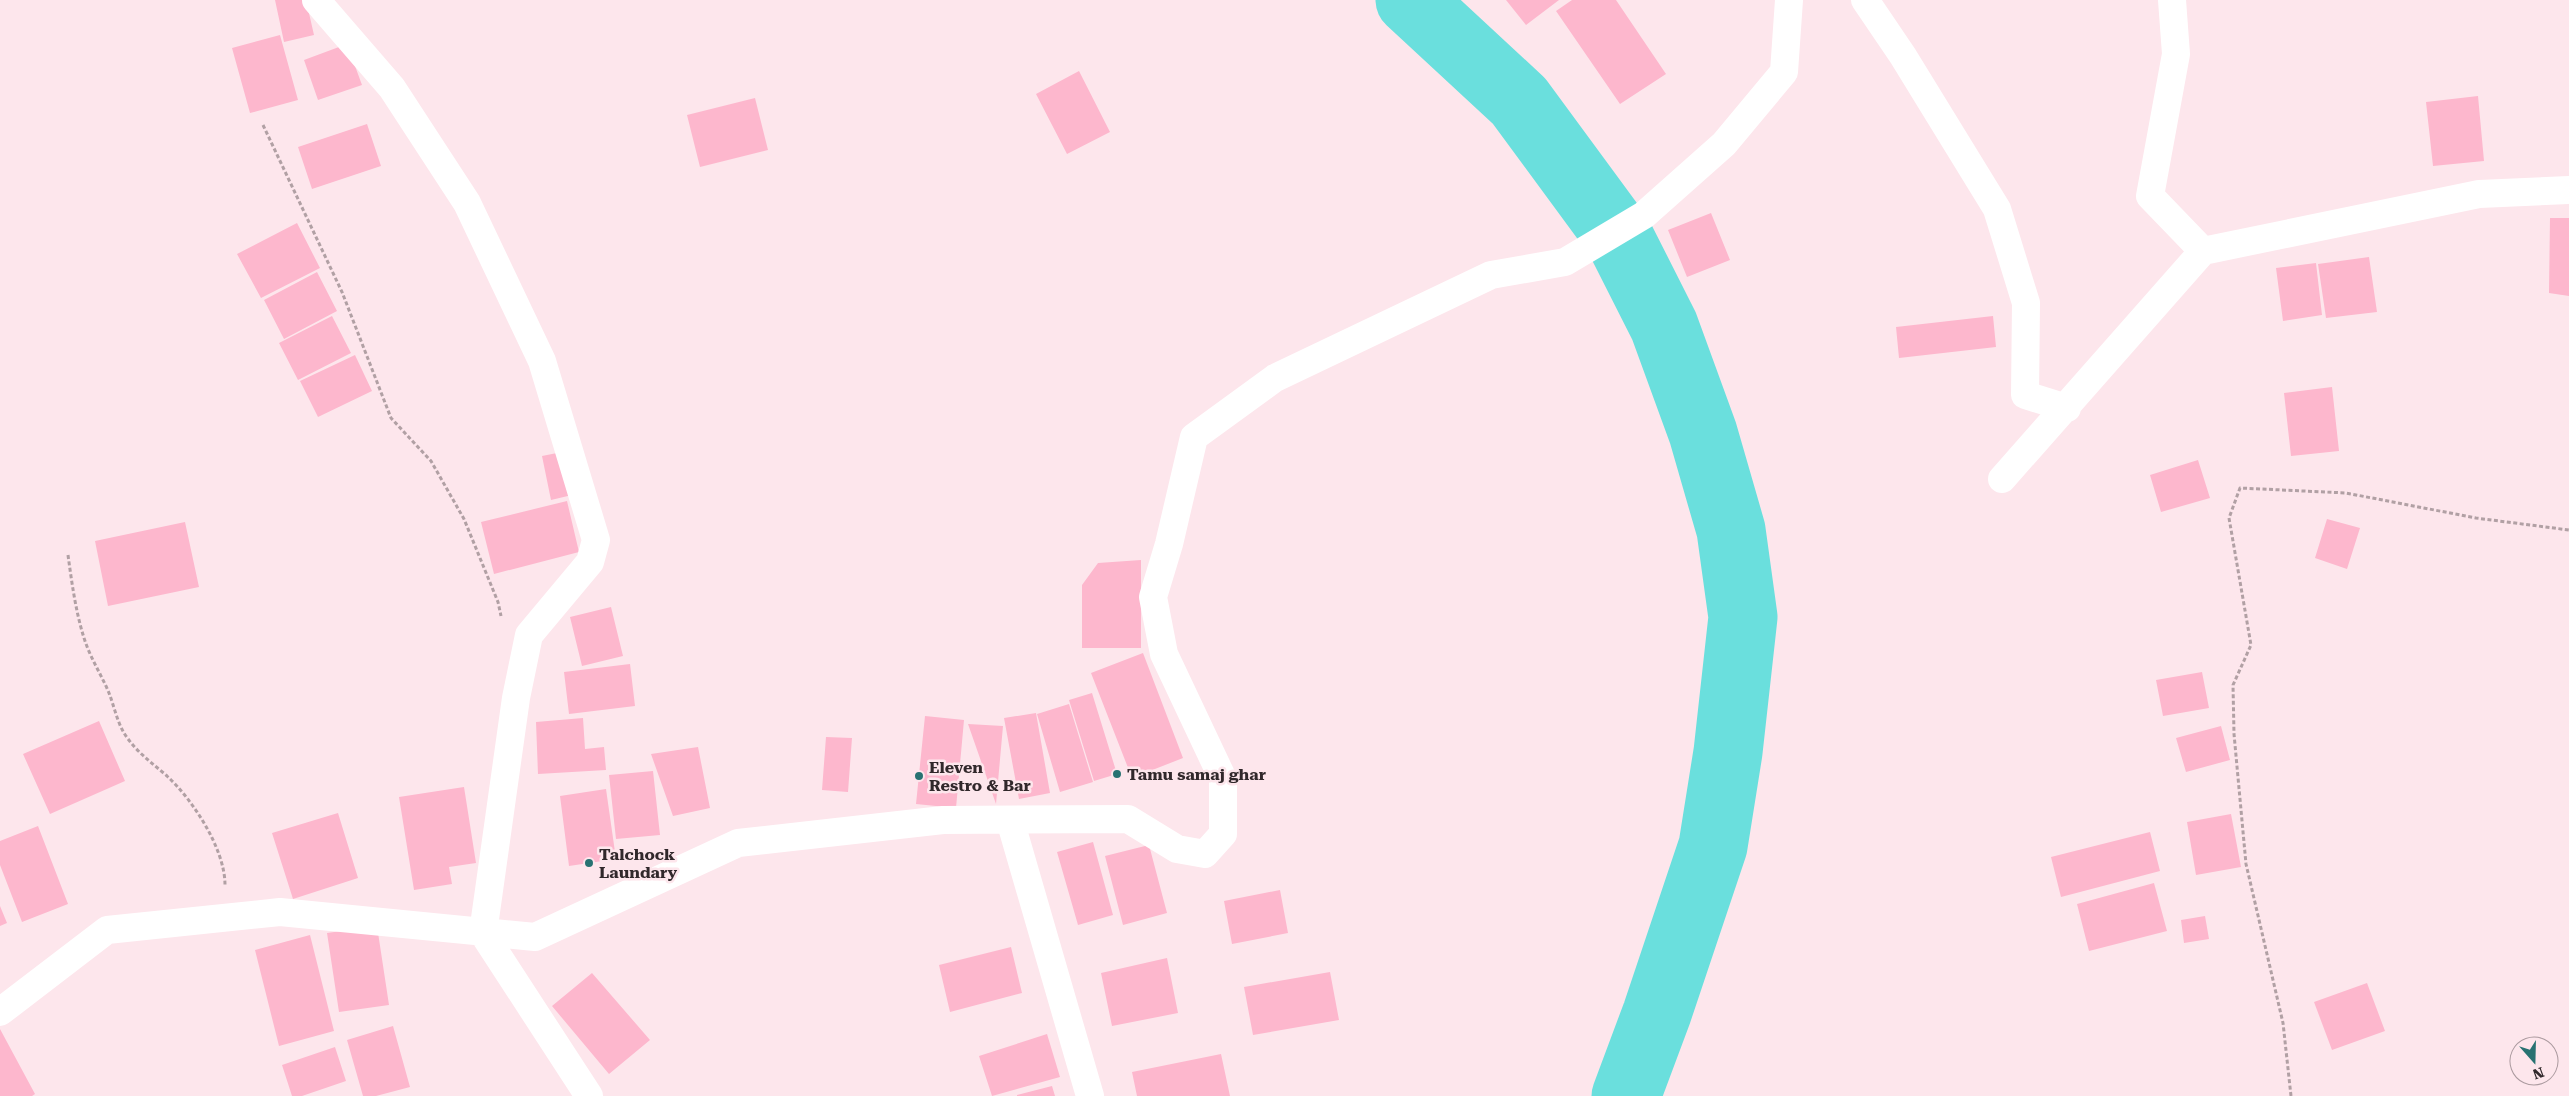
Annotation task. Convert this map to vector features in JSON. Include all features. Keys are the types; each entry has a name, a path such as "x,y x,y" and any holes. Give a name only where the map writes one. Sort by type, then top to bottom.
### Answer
{"street":[{"path":"316,0 392,88 467,203 542,361 596,540 590,562 529,635 516,698 483,933 589,1096"},
{"path":"0,1012 107,930 280,912 535,937 738,844 943,820 1128,819 1177,849 1205,854 1223,834 1223,779 1164,654 1153,597 1169,544 1194,437 1275,378 1490,275 1565,262 1644,215 1724,144 1784,72 1788,0"},
{"path":"1865,0 1903,56 1997,208 2026,303 2025,395 2067,408"},
{"path":"2172,0 2176,54 2150,196 2203,251"},
{"path":"2002,479 2067,408 2203,251 2479,194 2569,190"},
{"path":"1010,820 1090,1096"}],"path":[{"path":"263,125 342,292 391,418 430,461 464,519 498,602 502,621"},
{"path":"2291,1096 2284,1023 2246,864 2234,734 2233,685 2252,645 2228,518 2240,488 2346,493 2476,518 2569,530"},
{"path":"68,555 73,594 85,642 109,692 123,731 138,753 168,778 193,807 212,838 225,874 225,918"}],"building":[{"path":"275,0 306,0 314,35 284,42"},
{"path":"1506,0 1559,0 1526,25"},
{"path":"1572,0 1616,0 1666,74 1620,104 1556,11"},
{"path":"280,35 298,100 250,113 232,48"},
{"path":"347,44 362,85 318,100 304,60"},
{"path":"1079,71 1110,132 1067,154 1036,94"},
{"path":"2478,96 2484,161 2433,166 2426,102"},
{"path":"755,98 768,150 700,167 687,115"},
{"path":"367,124 381,166 312,189 298,147"},
{"path":"1711,213 1730,260 1687,277 1668,230"},
{"path":"2550,218 2569,218 2569,296 2549,293"},
{"path":"297,223 320,268 261,298 237,254"},
{"path":"2369,257 2377,312 2326,318 2318,264"},
{"path":"2316,263 2322,315 2283,321 2276,268"},
{"path":"317,272 337,311 284,339 264,300"},
{"path":"332,316 351,353 298,380 279,343"},
{"path":"1993,316 1996,347 1899,358 1896,327"},
{"path":"355,355 372,391 318,417 300,381"},
{"path":"2332,387 2339,451 2291,456 2284,393"},
{"path":"562,452 572,495 551,500 542,456"},
{"path":"2198,460 2210,498 2161,512 2150,475"},
{"path":"567,501 579,552 494,574 481,522"},
{"path":"2327,519 2360,528 2347,569 2315,558"},
{"path":"185,522 199,587 108,606 95,541"},
{"path":"1141,560 1141,648 1082,648 1082,585 1098,563"},
{"path":"611,607 623,656 582,666 570,617"},
{"path":"1143,653 1183,758 1132,778 1091,673"},
{"path":"630,664 635,706 569,714 564,672"},
{"path":"2202,672 2209,708 2163,716 2156,680"},
{"path":"1092,693 1117,774 1094,781 1069,700"},
{"path":"1069,704 1093,782 1060,792 1037,714"},
{"path":"1036,713 1050,793 1019,799 1004,718"},
{"path":"925,716 964,720 956,808 916,804"},
{"path":"583,718 585,749 604,747 606,770 538,774 536,722"},
{"path":"99,721 125,781 50,814 23,754"},
{"path":"968,724 1003,726 996,804"},
{"path":"2221,726 2230,760 2186,772 2176,738"},
{"path":"826,737 852,738 848,792 822,790"},
{"path":"698,747 710,808 673,816 651,754"},
{"path":"653,771 660,835 616,839 609,775"},
{"path":"464,787 476,863 449,867 452,884 414,890 399,797"},
{"path":"606,789 616,859 569,866 560,796"},
{"path":"338,813 358,878 293,899 272,833"},
{"path":"2231,814 2241,867 2196,875 2187,822"},
{"path":"38,826 68,904 22,922 0,865 0,841"},
{"path":"2150,832 2160,871 2061,897 2051,857"},
{"path":"1093,842 1113,915 1078,925 1057,852"},
{"path":"1149,845 1167,913 1123,925 1105,856"},
{"path":"2154,883 2167,931 2089,951 2077,904"},
{"path":"1280,890 1288,933 1232,944 1224,901"},
{"path":"0,906 7,923 0,926"},
{"path":"2205,916 2209,939 2184,943 2181,920"},
{"path":"377,926 389,1005 339,1012 327,933"},
{"path":"310,935 334,1031 279,1046 255,950"},
{"path":"1011,947 1022,993 950,1012 939,965"},
{"path":"1167,958 1178,1013 1112,1026 1101,973"},
{"path":"1330,972 1339,1020 1253,1035 1244,987"},
{"path":"592,973 650,1040 609,1074 552,1006"},
{"path":"2367,983 2385,1031 2332,1050 2314,1002"},
{"path":"393,1026 410,1087 376,1096 363,1096 347,1040"},
{"path":"0,1029 35,1094 32,1096 0,1096"},
{"path":"1047,1034 1060,1077 992,1096 979,1056"},
{"path":"335,1047 346,1081 302,1096 292,1096 282,1065"},
{"path":"1221,1054 1230,1096 1137,1096 1132,1072"},
{"path":"1052,1086 1055,1096 1017,1096 1017,1095"}],"waterway":[{"path":"1410,0 1519,101 1619,237 1664,326 1703,433 1731,530 1743,617 1728,752 1713,846 1657,1013 1626,1096"}],"place":[{"name":"Tamu samaj ghar","path":"1117,774"},
{"name":"Eleven Restro & Bar","path":"919,776"},
{"name":"Talchock Laundary","path":"589,863"}]}
